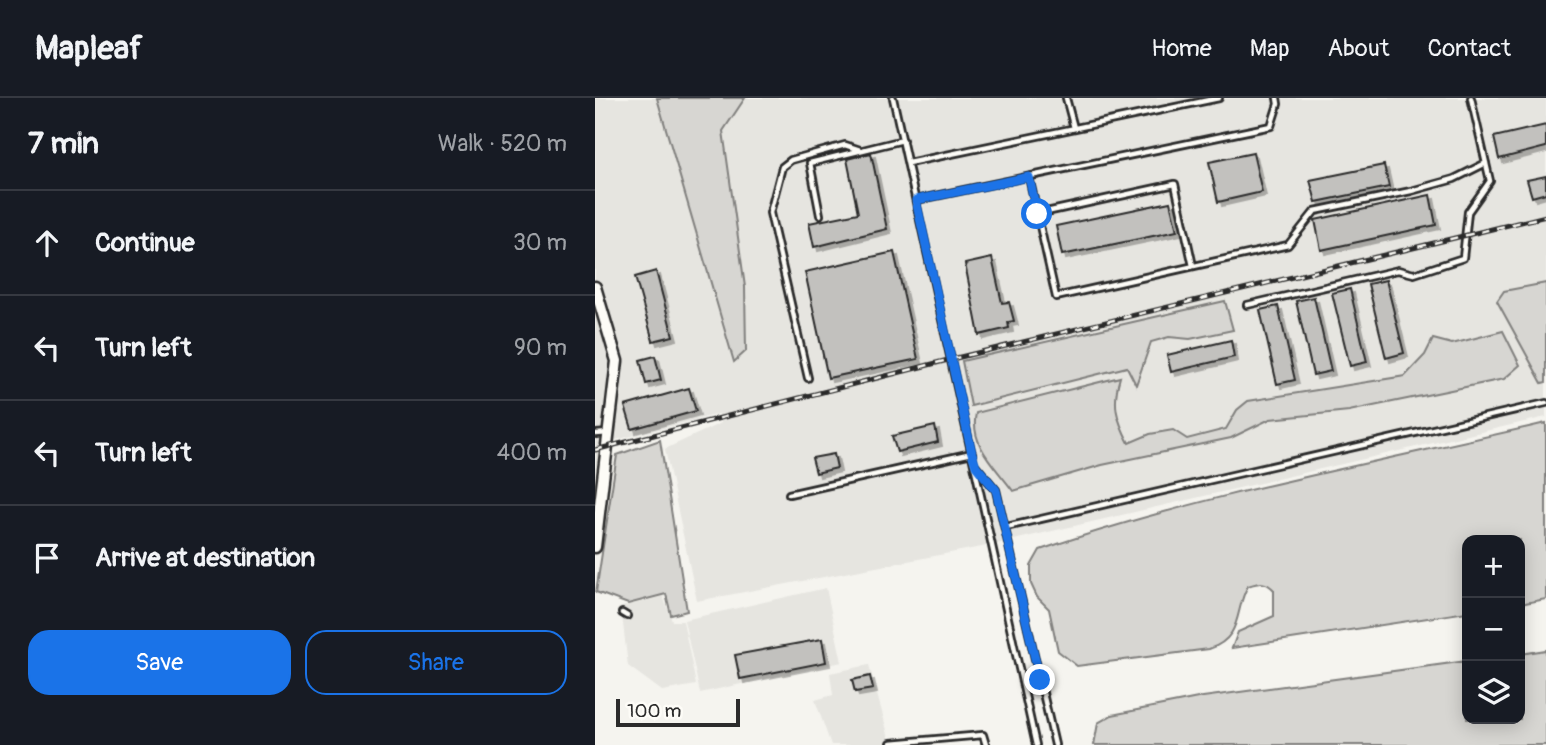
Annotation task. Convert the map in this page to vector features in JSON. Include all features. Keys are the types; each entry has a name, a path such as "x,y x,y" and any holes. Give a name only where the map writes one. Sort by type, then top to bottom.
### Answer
{"street":[{"path":"595,287 618,350 595,547"}],"lane":[{"path":"894,98 1035,745"},
{"path":"1066,98 1073,128"},
{"path":"908,163 1219,98"},
{"path":"916,200 1271,127 1278,104 1277,98"},
{"path":"1247,305 1398,270 1414,274 1463,258 1468,212 1490,181 1471,98"},
{"path":"820,215 810,163 903,140"},
{"path":"808,379 770,213 782,167 791,160 845,145 860,150"},
{"path":"1029,177 1056,297 1288,245 1315,211 1443,182 1486,163"},
{"path":"1037,214 1175,184 1193,266"},
{"path":"1006,527 1546,402"},
{"path":"596,434 609,433"},
{"path":"789,494 972,453"},
{"path":"976,466 996,490 1055,745"},
{"path":"891,743 983,735 986,745"}],"shaded area":[{"path":"595,98 1546,98 1546,417 992,545 697,601 665,449 721,423 719,414 600,444 595,476"},
{"path":"657,98 745,98 723,131 745,287 746,351 734,362"},
{"path":"1546,283 1546,382 1542,383 1497,301 1504,291"},
{"path":"1225,301 1233,330 1190,339 1169,337 1151,342 1136,385 1127,367 971,406 962,361"},
{"path":"1503,331 1520,365 1504,379 1349,411 1270,419 1231,438 1102,465 1013,491 986,455 976,435 976,413 1120,377 1116,395 1117,411 1129,443 1150,434 1173,430 1187,439 1226,429 1237,410 1248,401 1405,376 1425,355 1433,339 1452,344"},
{"path":"1546,423 1546,599 1525,603 1525,535 1462,535 1462,613 1232,648 1238,632 1274,616 1274,590 1259,583 1248,586 1228,637 1209,649 1077,666 1058,651 1049,609 1037,597 1031,584 1031,566 1040,550 1164,512 1291,480"},
{"path":"660,440 687,611 671,615 666,594 628,604 596,592 617,455"},
{"path":"826,588 842,662 700,693 684,620"},
{"path":"663,596 672,621 683,621 696,685 662,691 628,666 621,607"},
{"path":"1546,650 1546,745 1094,745 1098,723 1112,715 1203,697 1462,662 1462,724 1525,724 1525,653"},
{"path":"869,665 891,745 831,745 815,700 833,695 830,673"}],"building":[{"path":"1546,125 1546,147 1499,159 1494,137"},
{"path":"871,153 887,229 814,247 809,223 858,213 847,159"},
{"path":"1253,153 1262,192 1218,202 1209,162"},
{"path":"1384,165 1389,187 1316,202 1310,180"},
{"path":"1546,176 1546,193 1532,197 1527,180"},
{"path":"1430,195 1436,225 1321,250 1315,220"},
{"path":"1170,202 1177,231 1062,255 1056,226"},
{"path":"894,252 918,359 828,378 805,272"},
{"path":"992,258 1002,303 1009,302 1014,321 1008,322 1009,328 979,335 965,264"},
{"path":"656,271 673,336 653,341 635,277"},
{"path":"1386,280 1404,353 1386,358 1368,284"},
{"path":"1350,289 1367,362 1350,366 1332,293"},
{"path":"1314,297 1331,371 1313,375 1296,301"},
{"path":"1278,306 1295,380 1277,384 1260,310"},
{"path":"1231,340 1234,357 1171,372 1167,355"},
{"path":"655,356 661,380 646,384 640,360"},
{"path":"689,388 696,411 632,429 625,406"},
{"path":"935,426 938,442 897,452 892,436"},
{"path":"834,454 837,468 816,473 812,458"},
{"path":"822,639 826,662 740,679 735,655"},
{"path":"870,676 873,689 855,692 852,680"}],"railway":[{"path":"595,450 952,359 1546,216"}],"route":[{"path":"1037,214 1029,177 916,200 972,453 976,466 996,490 1040,680"}]}
